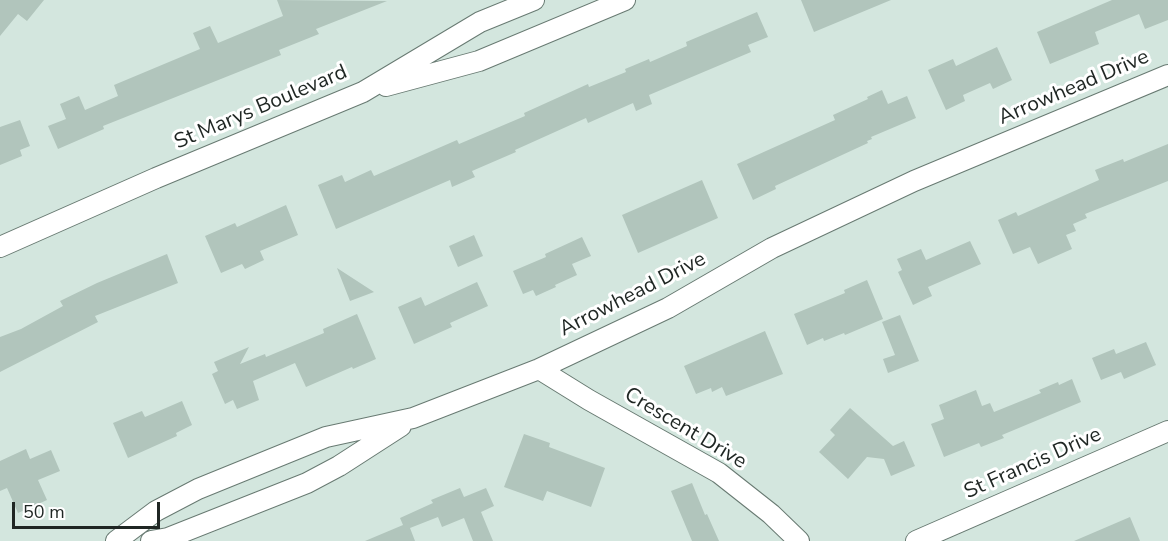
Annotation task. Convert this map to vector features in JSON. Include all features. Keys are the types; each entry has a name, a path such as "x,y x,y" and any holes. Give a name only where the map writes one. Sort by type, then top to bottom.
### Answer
{"street":[{"name":"St Marys Boulevard","path":"0,247 363,92 480,22 534,0"},
{"path":"363,92 479,61 625,0"},
{"name":"Arrowhead Drive","path":"116,541 156,510 242,470 326,437 413,418 539,369 668,308 772,248 894,191 1168,75"},
{"name":"Crescent Drive","path":"539,369 588,400 719,472 771,514 799,541"},
{"path":"151,541 168,538 307,483 339,466 413,418"},
{"name":"St Francis Drive","path":"916,541 1168,431"}],"building":[{"path":"0,0 44,0 27,21 18,14 0,36"},
{"path":"277,0 387,1 316,29 319,34 279,50 281,55 103,126 104,129 58,149 48,126 66,119 60,104 79,96 85,110 118,96 114,85 200,49 193,33 210,26 218,43 283,16"},
{"path":"801,0 891,0 814,32"},
{"path":"1112,0 1168,0 1168,20 1145,29 1139,14 1095,32 1099,44 1050,64 1037,32"},
{"path":"757,12 768,37 748,45 751,52 649,95 652,104 636,111 633,103 588,123 586,118 472,171 475,177 452,187 450,180 336,229 318,185 342,175 345,182 371,170 374,176 457,140 459,144 525,116 524,113 588,84 589,87 626,72 625,69 649,59 650,62 687,46 686,42"},
{"path":"997,47 1012,80 993,89 990,83 963,95 965,101 946,110 928,70 953,59 956,66"},
{"path":"882,90 888,104 907,96 916,118 871,137 868,143 775,186 776,189 753,200 737,164 835,120 833,115"},
{"path":"20,120 30,146 20,150 22,156 0,165 0,127"},
{"path":"1168,144 1168,181 1085,214 1087,218 1073,224 1076,231 1066,235 1072,249 1038,264 1030,247 1013,254 998,220 1016,212 1018,216 1099,180 1095,170 1123,159 1124,162"},
{"path":"702,180 718,218 638,253 622,215"},
{"path":"286,205 298,235 260,251 264,260 245,269 242,264 221,273 205,236 235,223 237,227"},
{"path":"474,235 483,256 458,267 449,246"},
{"path":"582,237 591,256 572,264 577,275 536,296 533,290 523,294 513,271 546,257 545,254"},
{"path":"970,241 981,264 928,287 932,296 913,305 898,272 902,270 897,259 921,249 926,260"},
{"path":"167,254 178,283 95,316 98,322 0,372 0,337 21,329 63,306 60,301"},
{"path":"337,268 374,292 350,301"},
{"path":"867,280 883,319 845,335 844,333 824,341 823,338 807,345 794,314 845,293 844,290"},
{"path":"477,282 488,306 450,323 452,327 414,344 398,307 421,297 425,306"},
{"path":"357,314 376,359 306,387 295,363 253,381 259,400 237,409 233,400 225,404 212,374 218,371 214,362 249,347 240,364 265,354 266,357 324,333 323,329"},
{"path":"900,315 919,361 888,373 883,359 895,355 882,322"},
{"path":"765,331 783,374 726,396 722,387 712,392 711,388 696,394 684,366"},
{"path":"1146,342 1156,365 1124,379 1121,372 1101,380 1092,358 1114,349 1116,354"},
{"path":"1072,379 1081,402 1002,435 1004,438 981,447 979,443 944,457 931,424 944,419 939,405 976,390 982,406 990,403 994,412 1041,393 1039,390"},
{"path":"182,401 192,425 176,433 177,436 128,458 113,423 142,411 145,417"},
{"path":"850,408 893,446 904,441 915,466 891,476 884,459 867,457 848,479 819,452 835,435 830,430"},
{"path":"524,434 550,443 549,447 605,468 591,507 547,491 543,501 504,487"},
{"path":"26,449 30,459 51,450 60,471 38,480 47,500 18,513 7,488 0,491 0,461"},
{"path":"692,483 719,541 692,541 671,491"},
{"path":"460,488 464,497 486,488 494,506 481,512 493,541 473,541 464,518 442,527 438,517 410,528 415,541 365,541 403,525 400,518 433,503 431,500"},
{"path":"1130,517 1140,541 1074,541"}]}
